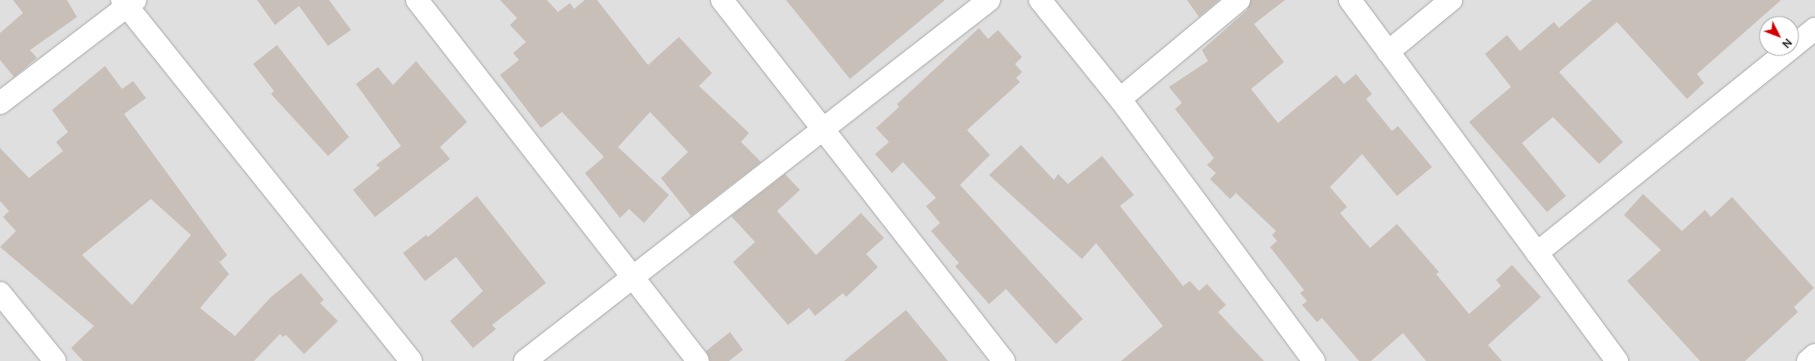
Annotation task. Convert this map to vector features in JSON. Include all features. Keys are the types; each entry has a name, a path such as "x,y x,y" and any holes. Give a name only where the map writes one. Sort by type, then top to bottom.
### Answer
{"street":[{"path":"418,0 698,361"},
{"path":"722,0 822,130 1004,361"},
{"path":"525,361 989,0"},
{"path":"1040,0 1120,99 1314,361"},
{"path":"1120,99 1239,0"},
{"path":"1350,0 1617,361"},
{"path":"1388,52 1452,0"},
{"path":"0,102 128,2 411,361"},
{"path":"1537,253 1815,28"},
{"path":"0,293 55,361"},
{"path":"1808,361 1815,355"}],"shaded area":[{"path":"0,0 1815,0 1815,361 0,361"}],"building":[{"path":"13,0 67,0 77,17 30,50 37,58 14,77 0,60 0,33 23,13"},
{"path":"257,0 329,0 351,30 328,46 299,6 275,25"},
{"path":"500,0 547,0 558,12 570,3 574,9 585,0 597,0 648,65 679,37 712,73 699,86 749,133 741,142 761,162 691,216 661,178 688,152 650,112 618,147 669,195 644,223 629,209 620,218 585,173 604,157 562,112 541,128 500,75 519,60 513,53 526,42 510,25 517,18"},
{"path":"786,0 945,0 850,79"},
{"path":"1187,0 1219,0 1199,17"},
{"path":"1251,0 1285,0 1254,24 1284,62 1251,89 1278,123 1336,75 1344,84 1356,74 1372,94 1366,99 1392,131 1398,126 1432,167 1397,196 1362,154 1330,187 1347,207 1340,213 1370,248 1397,224 1439,272 1436,274 1469,314 1501,286 1496,280 1512,265 1541,297 1488,345 1502,361 1426,361 1403,333 1371,361 1359,361 1322,318 1317,322 1302,305 1307,301 1300,293 1304,290 1270,247 1277,241 1272,235 1276,231 1236,193 1230,199 1210,179 1216,173 1207,165 1214,158 1175,109 1182,103 1169,87 1208,61 1202,50 1247,10"},
{"path":"1592,0 1781,0 1763,16 1759,16 1759,19 1697,74 1704,83 1687,99 1617,22 1559,72 1623,142 1599,164 1553,117 1522,143 1566,196 1547,212 1469,122 1511,87 1485,54 1507,35 1520,51 1554,22 1559,28"},
{"path":"979,28 988,39 998,30 1022,57 1015,64 1022,72 1016,78 1020,82 967,130 990,155 960,185 1083,319 1056,344 1006,289 989,304 955,266 959,263 931,231 940,223 926,206 936,198 903,162 892,173 875,154 889,142 876,128 899,107 897,104"},
{"path":"277,45 349,137 328,156 271,94 274,91 253,64"},
{"path":"416,61 467,122 440,147 450,159 375,217 353,190 380,168 376,165 401,146 356,84 378,67 393,85"},
{"path":"105,66 122,89 133,81 146,98 124,114 227,255 220,262 216,258 229,274 200,308 235,336 271,297 301,273 324,300 320,303 338,321 304,354 286,335 283,337 280,334 254,361 83,361 71,348 94,326 0,247 16,231 3,217 9,211 0,201 0,148 29,178 63,151 56,142 68,132 52,110","holes":["151,199 191,235 132,305 82,255"]},
{"path":"1021,145 1054,180 1058,174 1068,184 1102,156 1134,195 1120,206 1183,286 1190,281 1199,291 1207,284 1226,305 1218,312 1264,361 1121,361 1163,326 1096,243 1082,259 989,175"},
{"path":"785,174 800,190 777,211 816,255 861,213 884,238 866,254 878,267 846,297 843,293 815,316 809,308 788,325 733,262 755,242 731,216"},
{"path":"1643,194 1682,231 1705,210 1711,217 1732,197 1814,288 1794,307 1798,312 1745,361 1700,361 1627,281 1661,250 1624,215"},
{"path":"477,196 546,283 492,325 496,329 473,348 450,321 483,291 456,257 425,281 403,253 426,235 428,237"},
{"path":"906,310 948,361 844,361"},
{"path":"730,332 743,350 729,361 710,361 706,351"}]}
